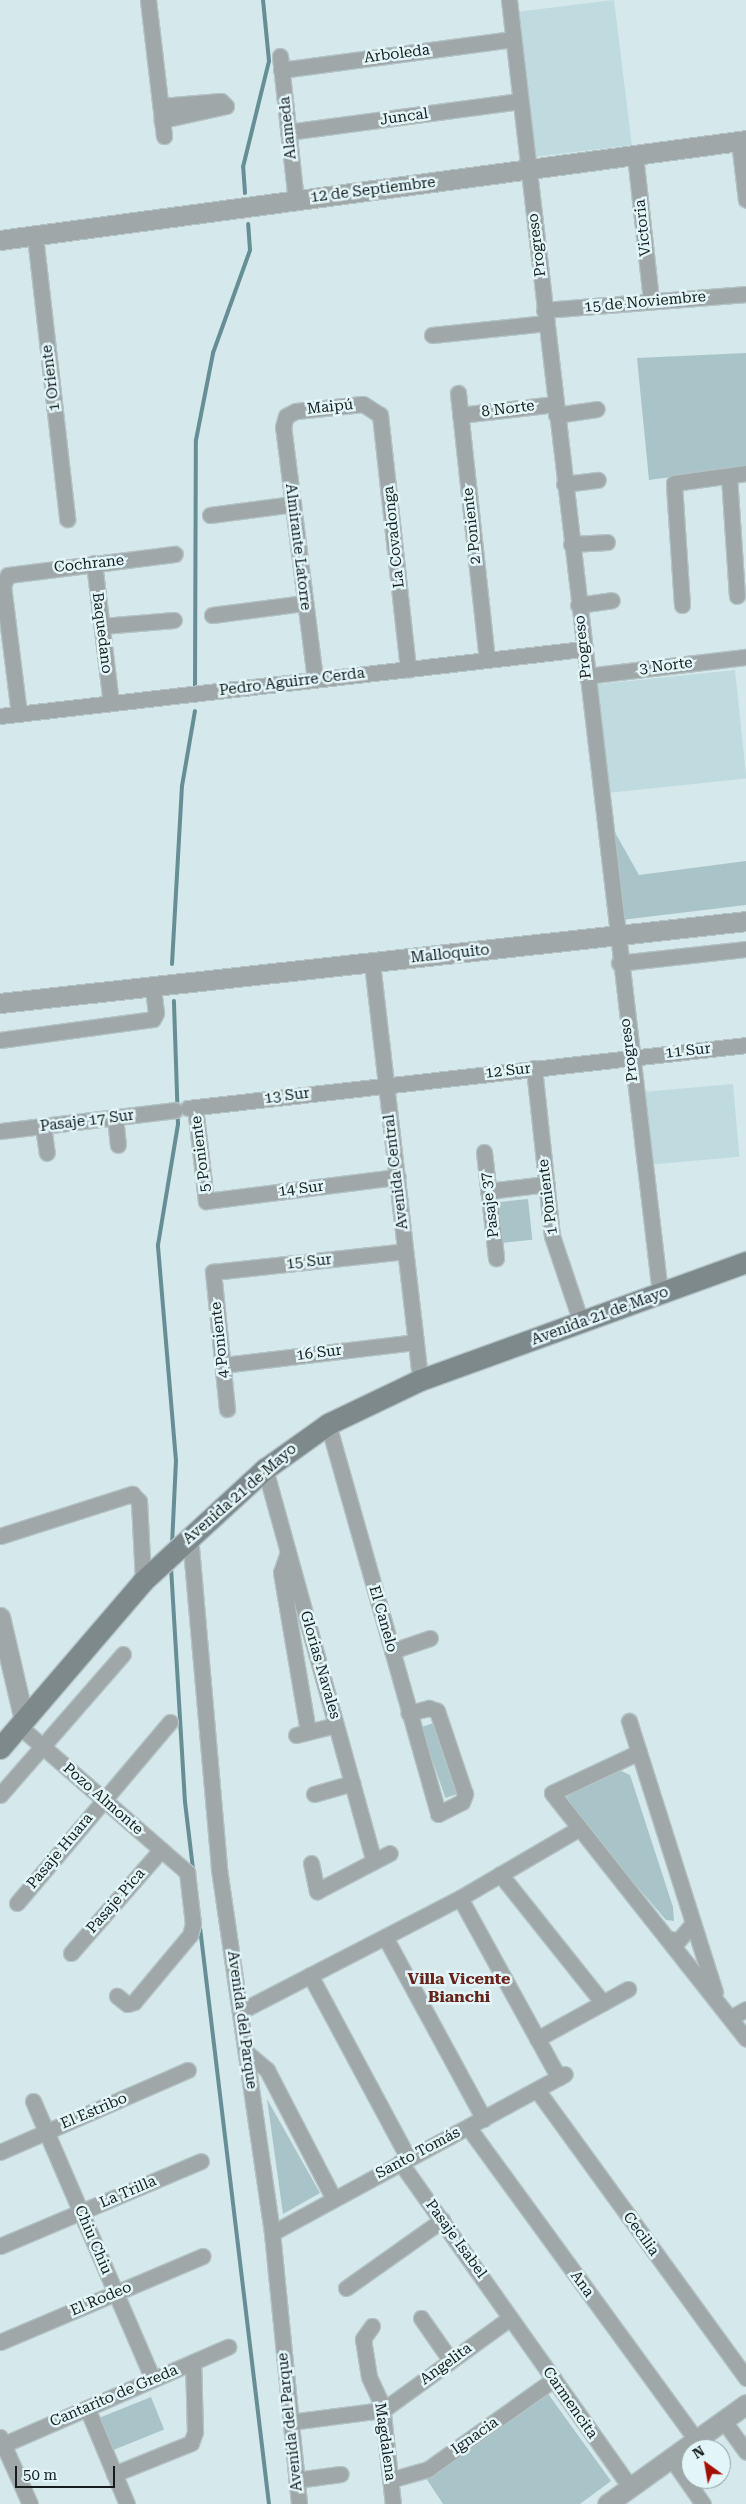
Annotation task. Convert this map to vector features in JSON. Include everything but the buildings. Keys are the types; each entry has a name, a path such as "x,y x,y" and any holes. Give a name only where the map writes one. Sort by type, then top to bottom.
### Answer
{"main road":[{"name":"Avenida 21 de Mayo","path":"0,1748 143,1582 163,1562 265,1469 328,1424 420,1380 746,1262"}],"street":[{"path":"148,0 164,136"},
{"name":"Progreso","path":"509,0 619,963 660,1294"},
{"name":"Arboleda","path":"281,63 513,39"},
{"name":"Alameda","path":"281,63 296,200"},
{"name":"Juncal","path":"288,132 520,101"},
{"path":"743,140 746,200"},
{"name":"12 de Septiembre","path":"0,240 234,207 528,171 743,140"},
{"name":"Victoria","path":"635,155 651,301"},
{"name":"1 Oriente","path":"35,236 67,519"},
{"name":"15 de Noviembre","path":"432,336 545,316 651,301 746,294"},
{"name":"2 Poniente","path":"458,393 487,660"},
{"name":"Maipú","path":"286,416 296,411 364,404 375,408"},
{"name":"La Covadonga","path":"375,408 380,415 408,669"},
{"name":"8 Norte","path":"460,415 556,409 597,410"},
{"name":"Almirante Latorre","path":"286,416 283,427 315,679"},
{"path":"682,605 674,483 746,474"},
{"path":"728,476 737,596"},
{"path":"564,484 598,480"},
{"path":"210,515 293,504"},
{"path":"571,544 607,542"},
{"name":"Cochrane","path":"19,714 6,578 15,572 174,554"},
{"name":"Baquedano","path":"94,564 111,703"},
{"path":"578,605 612,600"},
{"path":"212,615 305,603"},
{"path":"102,626 174,620"},
{"name":"Pedro Aguirre Cerda","path":"0,716 583,648"},
{"name":"3 Norte","path":"586,676 746,656"},
{"name":"Malloquito","path":"0,1003 746,921"},
{"path":"619,963 746,949"},
{"name":"Avenida Central","path":"372,963 420,1380"},
{"path":"0,1040 153,1019 156,1013 154,987"},
{"name":"11 Sur","path":"630,1057 746,1045"},
{"name":"12 Sur","path":"386,1084 630,1057"},
{"name":"1 P0niente","path":"534,1068 554,1243 581,1322"},
{"name":"13 Sur","path":"186,1109 386,1084"},
{"name":"Pasaje 17 Sur","path":"0,1131 186,1109"},
{"name":"5 Poniente","path":"186,1109 206,1201"},
{"path":"115,1117 118,1145"},
{"path":"43,1126 47,1153"},
{"name":"Pasaje 37","path":"484,1152 496,1258"},
{"name":"14 Sur","path":"206,1201 397,1177"},
{"path":"488,1190 546,1184"},
{"name":"15 Sur","path":"213,1272 405,1251"},
{"name":"4 Poniente","path":"213,1272 227,1409"},
{"name":"16 Sur","path":"223,1365 416,1342"},
{"name":"El Canelo","path":"328,1424 438,1814 462,1802 465,1794 437,1711 429,1708 410,1714"},
{"name":"Glorias Navales","path":"265,1469 374,1861"},
{"path":"0,1536 132,1494 139,1501 143,1582"},
{"name":"Avenida del Parque","path":"185,1541 219,1869 272,2233 298,2504"},
{"path":"288,1552 281,1572 302,1734 336,1725"},
{"path":"0,1617 22,1723"},
{"path":"392,1651 430,1638"},
{"path":"0,1795 123,1654"},
{"path":"629,1721 718,2001"},
{"name":"Pasaje Huara","path":"17,1903 170,1722"},
{"name":"Pozo Almonte","path":"22,1723 42,1747 187,1872 193,1924 190,1935 134,2002 127,2004 117,1996"},
{"path":"639,1752 552,1793 578,1829 718,2001 746,2040"},
{"path":"314,1794 352,1783"},
{"path":"241,2011 460,1898 578,1829"},
{"name":"Pasaje Pica","path":"71,1953 161,1850"},
{"path":"311,1863 317,1891 390,1853"},
{"path":"500,1874 603,2003"},
{"path":"460,1898 537,2039 628,1989"},
{"path":"667,1938 678,1940 693,1923"},
{"path":"384,1937 484,2119"},
{"name":"Pasaje Isabel","path":"310,1975 404,2160 442,2220 510,2318"},
{"path":"730,2018 746,2009"},
{"name":"Santo Tomás","path":"272,2233 562,2076 537,2039"},
{"path":"247,2053 266,2070 334,2199"},
{"name":"El Estribo","path":"0,2152 188,2070"},
{"name":"Cecilia","path":"537,2090 746,2378"},
{"name":"Chiu Chiu","path":"33,2102 154,2379"},
{"name":"Ana","path":"468,2127 695,2439"},
{"name":"La Trilla","path":"0,2246 201,2161"},
{"path":"346,2288 442,2220"},
{"name":"El Rodeo","path":"0,2342 203,2256"},
{"path":"421,2318 451,2361"},
{"name":"Angelita","path":"383,2410 510,2318"},
{"name":"Carmencita","path":"510,2318 554,2379 622,2497"},
{"name":"Magdalena","path":"372,2326 363,2336 367,2370 383,2410 393,2504"},
{"name":"Cantarito de Greda","path":"1,2442 87,2408 228,2347"},
{"path":"114,2474 191,2443 195,2432 193,2362"},
{"name":"Ignacia","path":"390,2480 428,2469 554,2379"},
{"path":"697,2439 746,2404"},
{"path":"87,2408 127,2504"},
{"path":"290,2422 383,2410"},
{"path":"724,2420 746,2452"},
{"path":"1,2442 30,2504"},
{"path":"622,2497 681,2450"},
{"path":"670,2458 703,2504"},
{"path":"296,2480 341,2474"}],"shaded area":[{"path":"614,0 632,145 534,157 516,12"},
{"path":"746,353 746,467 649,480 637,358"},
{"path":"735,670 746,778 605,793 594,685"},
{"path":"608,820 639,875 746,861 746,905 621,920"},
{"path":"733,1084 739,1157 652,1164 645,1092"},
{"path":"528,1199 532,1240 497,1243 493,1203"},
{"path":"439,1721 463,1792 445,1798 421,1727"},
{"path":"619,1770 630,1775 673,1907 674,1921 666,1920 571,1810 567,1797 571,1790"},
{"path":"267,2099 320,2193 283,2214"},
{"path":"546,2391 611,2481 580,2504 443,2504 424,2475"},
{"path":"151,2397 164,2429 112,2450 99,2418"}],"waterway":[{"path":"245,193 243,167 269,61 263,0"},
{"path":"195,687 196,440 213,353 250,250 248,224"},
{"path":"172,964 182,786 195,711"},
{"path":"172,1545 176,1461 158,1245 178,1124 174,1001"},
{"path":"171,1567 185,1802 269,2504"}],"district":[{"name":"Villa Vicente Bianchi","path":"459,1988"}]}
